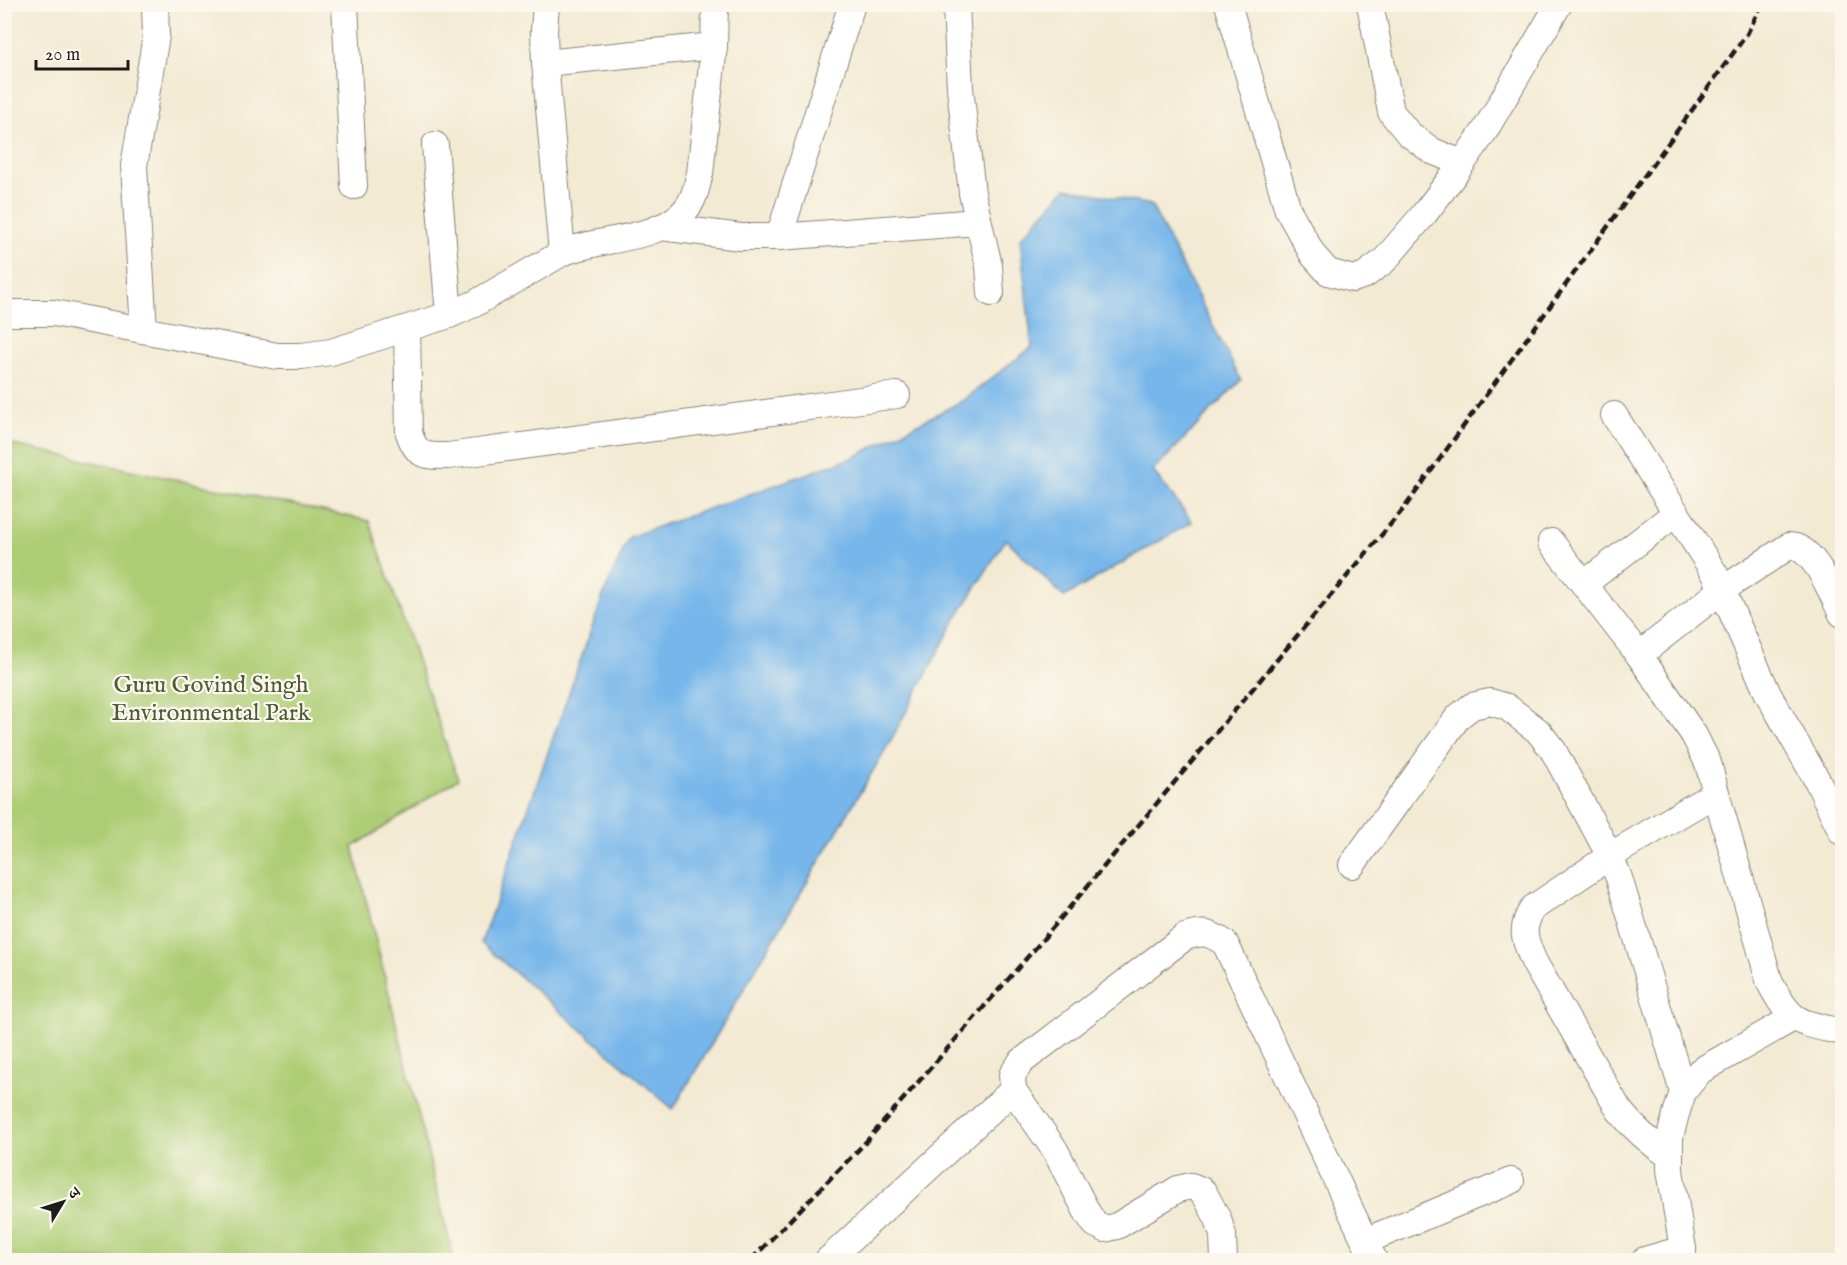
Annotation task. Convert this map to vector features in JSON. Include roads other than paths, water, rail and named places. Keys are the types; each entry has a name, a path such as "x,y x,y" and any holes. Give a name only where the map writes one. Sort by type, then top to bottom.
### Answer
{"street":[{"path":"144,330 134,166 156,36 155,4"},
{"path":"345,4 354,186"},
{"path":"546,4 545,63 562,253"},
{"path":"4,313 54,313 277,356 302,356 331,352 449,315 474,304 577,246 661,227 675,220 688,208 700,173 714,46 715,4"},
{"path":"779,237 852,4"},
{"path":"956,4 960,88 972,193 989,266 991,293"},
{"path":"1228,4 1288,210 1312,255 1328,272 1341,278 1353,279 1365,275 1384,261 1425,213 1484,132 1558,4"},
{"path":"1370,4 1391,112 1408,133 1432,151 1462,162"},
{"path":"545,63 714,46"},
{"path":"435,145 449,315"},
{"path":"661,227 741,237 779,237 978,222"},
{"path":"407,329 409,433 414,447 426,456 448,456 897,395"},
{"path":"1614,415 1715,574 1768,694 1817,780 1842,832"},
{"path":"1584,584 1676,513"},
{"path":"1551,542 1639,655 1694,735 1708,763 1770,983 1782,1006 1793,1018 1810,1025 1842,1032"},
{"path":"1639,655 1722,590 1789,546 1797,546 1813,558 1842,614"},
{"path":"1352,865 1458,717 1472,706 1490,702 1507,707 1538,731 1553,750 1610,856 1619,879 1683,1092"},
{"path":"1670,1156 1635,1129 1619,1110 1534,962 1524,937 1526,920 1533,908 1610,856 1716,793"},
{"path":"1224,1260 1223,1234 1218,1219 1203,1191 1191,1186 1178,1189 1117,1226 1105,1229 1095,1224 1055,1150 1012,1090 1012,1075 1021,1062 1185,938 1200,932 1212,935 1225,943 1369,1251 1510,1181"},
{"path":"1645,1260 1683,1255 1670,1170 1670,1137 1683,1092 1700,1071 1793,1018"},
{"path":"828,1260 1012,1090"}],"water":[{"path":"1066,188 1151,205 1241,380 1153,471 1192,522 1064,597 1006,539 956,619 890,742 673,1109 481,943 603,596 629,537 854,457 962,401 1032,347 1020,239"}],"railway":[{"path":"751,1260 864,1144 1039,944 1405,507 1747,34 1762,4"}],"park label":[{"name":"Guru Govind Singh Environmental Park","path":"211,698"}]}
